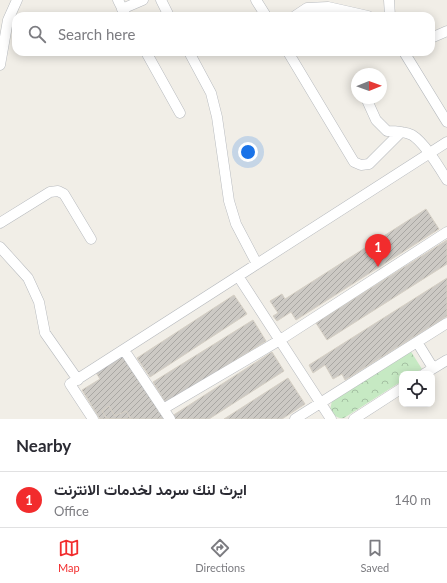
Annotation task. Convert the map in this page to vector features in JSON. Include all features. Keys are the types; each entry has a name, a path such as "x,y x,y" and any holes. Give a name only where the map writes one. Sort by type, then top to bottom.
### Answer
{"street":[{"path":"0,65 8,20 17,0"},
{"path":"122,8 143,0"},
{"path":"161,0 168,12"},
{"path":"256,0 264,12"},
{"path":"389,0 390,12"},
{"path":"301,12 307,8 328,7 350,12"},
{"path":"435,36 447,31"},
{"path":"148,56 180,113"},
{"path":"191,56 211,92 217,117 229,202 236,224 257,264"},
{"path":"290,56 354,162 361,165 370,164 401,132"},
{"path":"407,56 447,122"},
{"path":"369,104 376,120 387,131 401,132 413,136 429,153 447,180"},
{"path":"93,419 70,384 447,142"},
{"path":"0,223 50,192 58,191 64,194 91,239"},
{"path":"163,409 280,340 447,232"},
{"path":"0,247 28,278 39,302 44,333 78,380"},
{"path":"238,276 331,419"},
{"path":"295,419 447,323"},
{"path":"417,342 434,368"},
{"path":"124,350 170,419"},
{"path":"429,371 447,360"},
{"path":"354,419 399,390"}],"green space":[{"path":"410,350 422,369 418,371 399,371 399,383 344,418 334,415 330,410 332,401"}],"building":[{"path":"426,209 439,229 296,320 291,312 277,321 273,316 278,313 270,301 282,294 285,299"},
{"path":"447,240 447,264 327,340 316,323"},
{"path":"447,278 447,316 345,380 342,374 333,379 325,365 313,373 309,365"},
{"path":"234,295 247,314 150,377 137,358"},
{"path":"253,320 266,341 166,403 153,382"},
{"path":"272,352 284,371 209,419 174,419 172,416"},
{"path":"123,353 164,419 100,419 82,390 100,379 95,371"},
{"path":"288,378 305,404 282,419 224,419"},
{"path":"109,406 115,416 126,411 131,419 107,419 102,411"}],"place":[{"name":"ايرث لنك سرمد لخدمات الانترنت","path":"378,267"}]}
